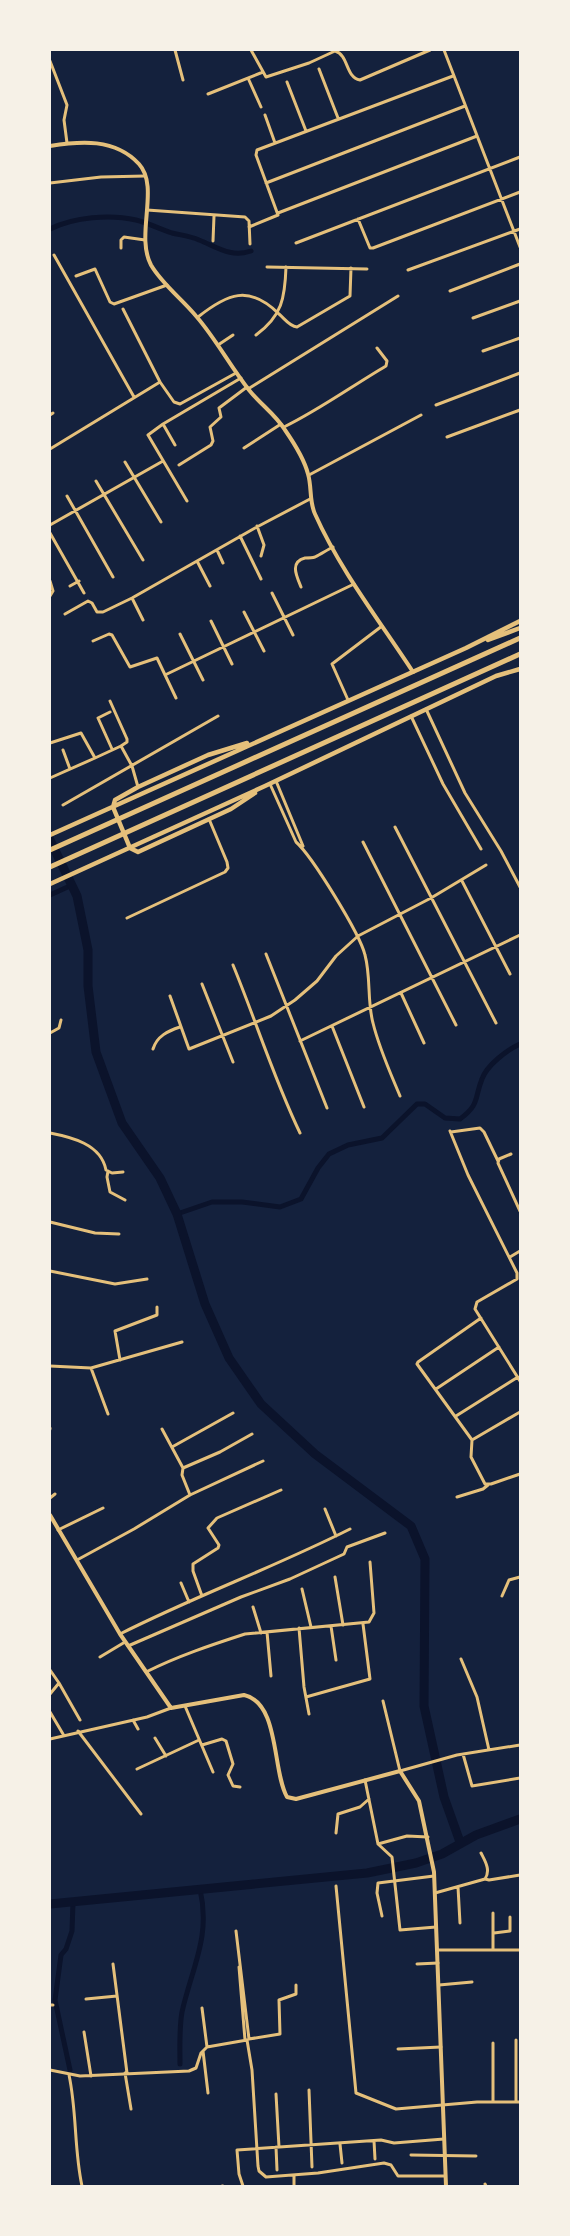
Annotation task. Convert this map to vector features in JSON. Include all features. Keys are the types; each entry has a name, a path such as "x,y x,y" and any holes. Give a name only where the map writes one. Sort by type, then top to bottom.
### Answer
{"highway":[{"path":"50,850 520,638"},
{"path":"50,867 520,654"}],"main road":[{"path":"50,835 466,648 520,621"},
{"path":"466,648 520,628"},
{"path":"50,884 276,781 495,676 520,667"},
{"path":"259,740 208,755 138,787 117,798 114,803 130,848 138,852 237,806 267,785"}],"street":[{"path":"175,50 183,80"},
{"path":"251,50 268,77 339,52 352,76 360,80 419,52 430,50"},
{"path":"327,50 330,54"},
{"path":"444,50 520,247"},
{"path":"50,61 67,105 64,120 67,143"},
{"path":"319,69 338,118"},
{"path":"208,94 263,72"},
{"path":"278,213 255,152 338,118 453,76"},
{"path":"248,78 261,107"},
{"path":"287,82 306,131"},
{"path":"266,183 465,106"},
{"path":"265,116 275,143"},
{"path":"249,227 277,217 278,213 477,136"},
{"path":"50,146 87,141 104,144 132,157 141,166 145,176 146,250 152,265 219,345 247,388 283,426 301,456 309,475 310,499 315,514 354,584 413,672"},
{"path":"296,243 520,157"},
{"path":"50,183 101,177 145,176"},
{"path":"358,219 370,248 520,192"},
{"path":"146,210 245,217 248,218 250,244"},
{"path":"213,241 214,216"},
{"path":"408,270 520,229"},
{"path":"121,248 121,240 124,237 145,240"},
{"path":"54,255 134,398"},
{"path":"450,291 520,264"},
{"path":"267,267 368,269"},
{"path":"256,335 270,323 285,297 286,267"},
{"path":"198,318 223,298 243,295 260,299 291,325 297,327 346,299 351,291 351,268"},
{"path":"76,276 95,269 110,302 114,304 168,285"},
{"path":"179,465 211,445 213,441 210,427 221,417 219,408 247,388 398,296"},
{"path":"473,318 520,301"},
{"path":"123,309 160,382 174,402 180,404 237,372"},
{"path":"219,345 233,335"},
{"path":"483,351 520,338"},
{"path":"244,448 319,408 386,366 387,361 377,348"},
{"path":"436,405 520,373"},
{"path":"187,501 148,435 241,378"},
{"path":"50,449 160,382"},
{"path":"447,437 520,410"},
{"path":"309,475 422,415"},
{"path":"163,424 175,445"},
{"path":"50,525 163,461"},
{"path":"125,462 161,522"},
{"path":"96,481 143,560"},
{"path":"67,496 113,577"},
{"path":"65,614 88,601 100,613 132,598 257,526 310,499"},
{"path":"257,526 264,544 261,556"},
{"path":"50,533 84,593"},
{"path":"240,536 261,579"},
{"path":"300,587 295,573 295,566 298,562 305,558 312,558 333,547"},
{"path":"217,550 224,563"},
{"path":"197,561 210,586"},
{"path":"50,581 53,591 50,596"},
{"path":"70,586 79,581"},
{"path":"165,675 354,584"},
{"path":"272,593 293,635"},
{"path":"132,598 143,620"},
{"path":"244,612 264,651"},
{"path":"212,621 232,664"},
{"path":"348,700 332,664 382,626"},
{"path":"93,641 111,634 128,666 157,658 176,698"},
{"path":"180,634 203,680"},
{"path":"50,778 127,742 110,701"},
{"path":"426,709 465,793 520,887"},
{"path":"110,712 98,718 112,749"},
{"path":"63,805 219,716"},
{"path":"411,716 443,784 481,849"},
{"path":"50,743 81,733 95,758"},
{"path":"121,746 132,766 138,787"},
{"path":"63,750 70,769"},
{"path":"276,781 302,839 303,848"},
{"path":"267,785 296,842 303,848 358,936 365,952 369,1007 384,1058 400,1096"},
{"path":"127,918 225,872 228,868 227,862 209,819"},
{"path":"396,826 496,1023"},
{"path":"363,842 456,1025"},
{"path":"170,996 189,1049 257,1024 288,1005 316,981 336,956 358,936 462,881 486,864"},
{"path":"462,881 510,974"},
{"path":"300,1041 520,935"},
{"path":"266,954 327,1108"},
{"path":"233,965 257,1024 282,1096 300,1133"},
{"path":"202,984 233,1062"},
{"path":"401,993 424,1043"},
{"path":"50,1033 59,1028 61,1020"},
{"path":"332,1026 364,1107"},
{"path":"153,1048 155,1041 169,1031 180,1027"},
{"path":"455,1416 519,1379 475,1309 477,1302 517,1279 517,1273 468,1175 451,1131 480,1128 484,1132 520,1210"},
{"path":"50,1133 86,1143 108,1171 110,1192 124,1200"},
{"path":"498,1161 511,1154"},
{"path":"108,1171 123,1172"},
{"path":"50,1222 95,1233 119,1234"},
{"path":"510,1257 520,1251"},
{"path":"50,1271 116,1284 147,1279"},
{"path":"120,1360 115,1331 157,1315 157,1307"},
{"path":"481,1318 417,1364 472,1440 471,1457 485,1484 488,1485"},
{"path":"50,1366 91,1368 183,1342"},
{"path":"436,1389 499,1347"},
{"path":"91,1368 108,1414"},
{"path":"472,1440 520,1412"},
{"path":"172,1447 233,1413"},
{"path":"162,1429 183,1468 182,1475 190,1495"},
{"path":"183,1468 220,1452 252,1434"},
{"path":"75,1561 190,1495 263,1461"},
{"path":"457,1497 520,1474"},
{"path":"202,1596 193,1571 193,1564 218,1548 219,1545 208,1528 209,1525 217,1518 281,1490"},
{"path":"50,1498 55,1494"},
{"path":"58,1530 103,1508"},
{"path":"325,1509 336,1536"},
{"path":"50,1515 75,1561 126,1644 171,1708"},
{"path":"120,1634 350,1528"},
{"path":"100,1658 126,1644 290,1579 344,1554 347,1547 385,1533"},
{"path":"146,1672 177,1657 226,1639 299,1628 369,1623 374,1613 370,1562"},
{"path":"335,1577 343,1625"},
{"path":"502,1596 509,1580 520,1578"},
{"path":"181,1584 189,1602"},
{"path":"302,1589 311,1627"},
{"path":"253,1607 261,1633"},
{"path":"306,1697 369,1680 363,1624"},
{"path":"331,1626 336,1660"},
{"path":"299,1628 309,1713"},
{"path":"267,1632 271,1676"},
{"path":"461,1659 477,1697 489,1750"},
{"path":"50,1670 80,1720"},
{"path":"50,1694 59,1683"},
{"path":"50,1739 63,1734 134,1720 171,1708 244,1695 254,1697 259,1702 270,1729 284,1792 290,1798 296,1799 444,1758 520,1745"},
{"path":"383,1701 400,1771 419,1801 434,1874 446,2187"},
{"path":"185,1706 213,1772"},
{"path":"50,1712 63,1734"},
{"path":"134,1720 138,1729"},
{"path":"78,1731 141,1814"},
{"path":"155,1738 166,1756"},
{"path":"202,1745 222,1739 226,1742 233,1764 228,1775 234,1787 240,1787"},
{"path":"137,1769 199,1740"},
{"path":"463,1754 472,1786 520,1778"},
{"path":"365,1780 378,1845 392,1857 400,1930 436,1927"},
{"path":"336,1833 338,1814 360,1807 369,1799"},
{"path":"378,1845 413,1835 428,1837"},
{"path":"481,1852 488,1867 485,1879"},
{"path":"382,1916 377,1893 378,1884 434,1874"},
{"path":"435,1893 485,1879 520,1875"},
{"path":"336,1886 356,2093 396,2109 518,2102 516,2040"},
{"path":"458,1887 460,1923"},
{"path":"493,1913 493,1950"},
{"path":"494,1933 510,1931 510,1917"},
{"path":"236,1931 252,2070 258,2166 262,2174 266,2177 318,2173 384,2163 391,2165 398,2176 445,2176"},
{"path":"437,1950 520,1950"},
{"path":"417,1964 438,1963"},
{"path":"113,1964 131,2109"},
{"path":"439,1985 472,1982"},
{"path":"50,2070 70,2076 189,2071 197,2067 203,2050 207,2047 280,2034 279,2000 296,1994 296,1985"},
{"path":"86,1999 117,1995"},
{"path":"202,2008 207,2047"},
{"path":"84,2032 91,2076"},
{"path":"493,2043 494,2102"},
{"path":"398,2049 441,2047"},
{"path":"203,2050 208,2093"},
{"path":"70,2076 77,2159 82,2187"},
{"path":"309,2090 312,2167"},
{"path":"276,2094 277,2169"},
{"path":"243,2187 239,2174 237,2150 444,2139"},
{"path":"374,2141 375,2159"},
{"path":"340,2144 342,2163"},
{"path":"411,2156 476,2156"},
{"path":"294,2175 294,2187"}],"waterway":[{"path":"50,229 81,219 126,218 231,252 251,251"},
{"path":"50,840 77,896 88,950 88,986 96,1052 122,1123 160,1178 177,1214 205,1304 229,1358 261,1404 315,1454 411,1526 425,1559 424,1706 444,1797 460,1842"},
{"path":"50,895 72,885"},
{"path":"177,1214 212,1202 242,1202 280,1207 301,1199 318,1168 329,1154 348,1145 382,1138 417,1104 425,1104 445,1118 460,1119 474,1105 488,1068 520,1044"},
{"path":"50,1904 367,1873 416,1863 442,1854 476,1835 520,1819"},
{"path":"180,2064 182,2012 202,1937 203,1906 200,1889"},
{"path":"70,2070 55,2000 61,1955 66,1949 72,1931 73,1902"}]}
